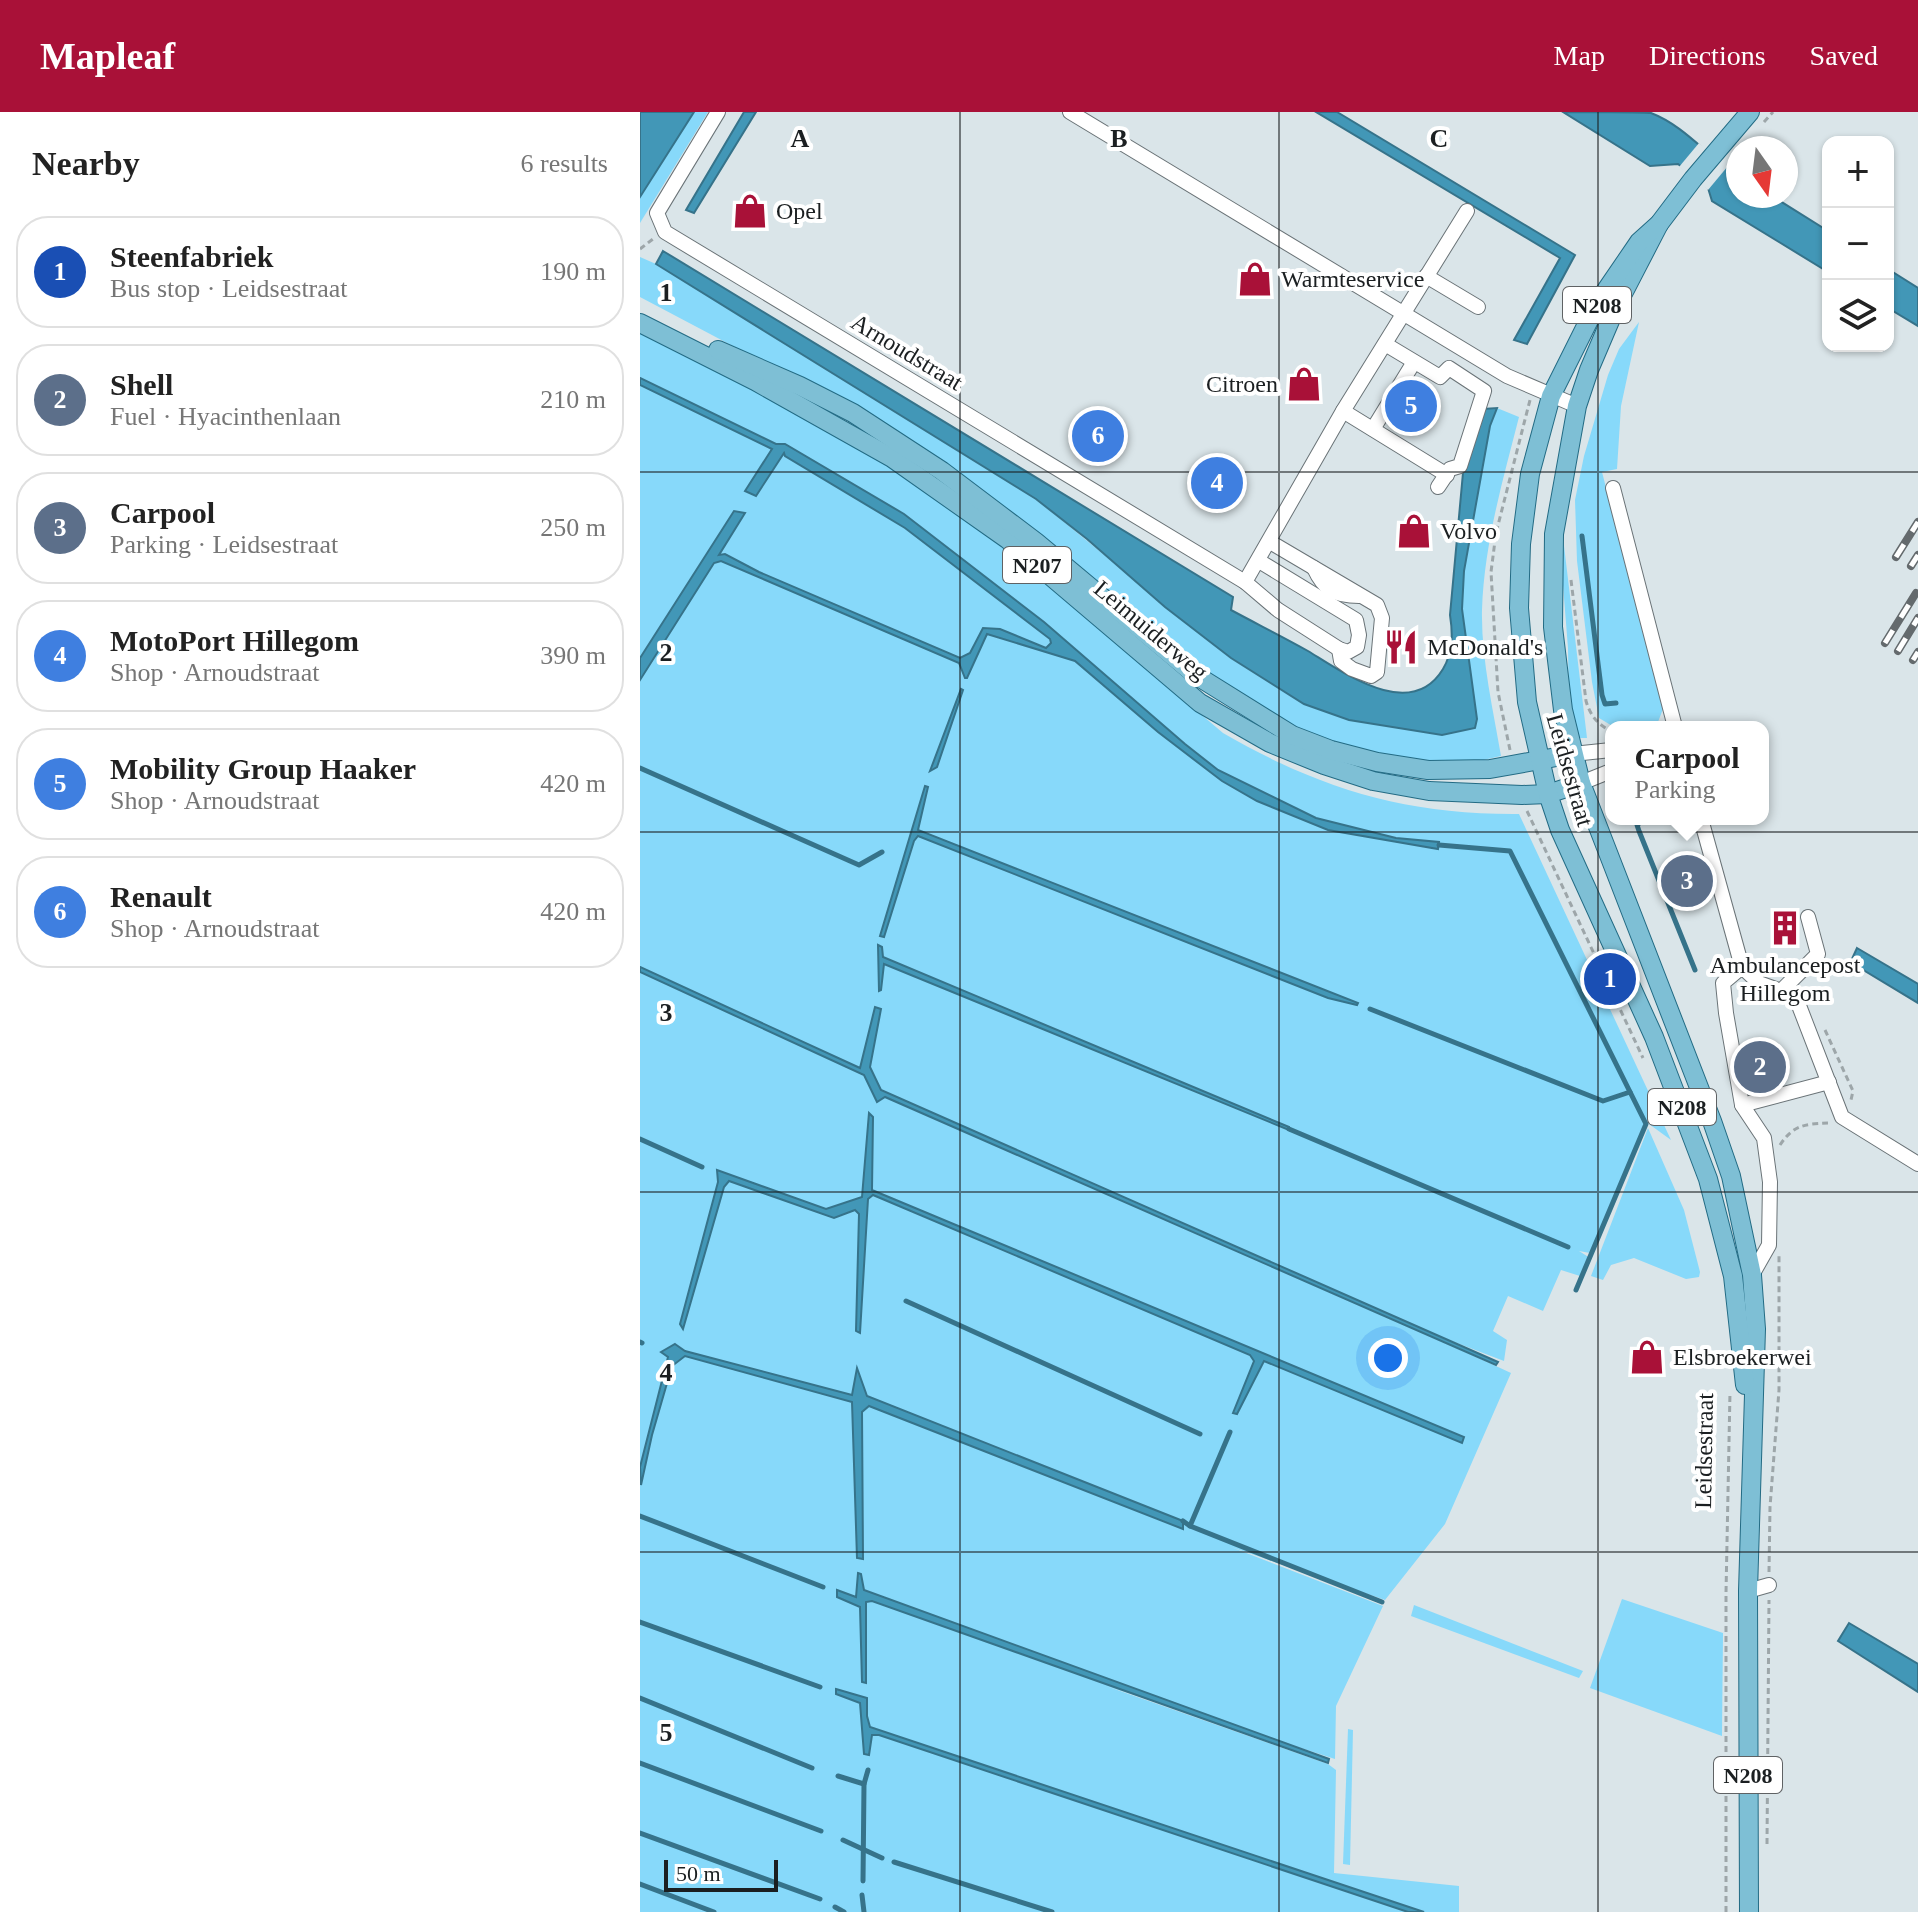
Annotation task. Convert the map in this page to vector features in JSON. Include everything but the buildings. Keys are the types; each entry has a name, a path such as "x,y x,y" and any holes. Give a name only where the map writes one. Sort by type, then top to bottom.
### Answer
{"main road":[{"name":"Leidsestraat","path":"1749,1912 1748,1591 1756,1343 1752,1275 1731,1176 1712,1121 1581,783 1556,663 1552,599 1554,534 1577,406 1589,370 1615,309 1659,224 1750,112"},
{"name":"Leidsestraat","path":"1659,224 1639,242 1598,302 1551,396 1530,474 1521,544 1519,592 1525,690 1539,761 1560,830 1654,1037 1708,1179 1733,1276 1752,1476"},
{"name":"Leimuiderweg","path":"640,315 853,413 942,471 1005,518 1194,674 1292,735 1331,750 1377,762 1428,770 1462,771 1539,761"},
{"name":"Leimuiderweg","path":"640,323 767,388 892,458 1007,539 1200,703 1270,743 1324,765 1387,784 1480,795 1548,794"},
{"name":"N207","path":"1539,761 1573,754"},
{"name":"N207","path":"1548,794 1581,783"}],"street":[{"name":"Arnoudstraat","path":"718,112 657,213 665,232 1245,582 1278,610 1339,649 1341,661 1352,669 1371,676 1377,672 1382,618 1377,605 1270,542"},
{"path":"1070,112 1507,376 1577,406"},
{"path":"1245,582 1343,411 1467,211"},
{"path":"1426,276 1478,307"},
{"path":"1343,411 1373,429 1442,481 1450,469 1460,466 1484,391 1449,368 1440,377 1385,344"},
{"path":"1373,429 1414,362"},
{"path":"1613,488 1673,721"},
{"path":"1259,561 1356,620 1359,635 1357,647 1348,652 1339,649"},
{"name":"Leidsestraat","path":"1573,754 1605,751"},
{"name":"Leidsestraat","path":"1581,783 1605,773"},
{"path":"1703,825 1742,967 1759,983 1781,991 1798,1003 1842,1117 1918,1164"},
{"path":"1781,991 1818,954 1808,917"},
{"name":"Leidsestraat","path":"1742,967 1723,983 1726,1013 1742,1105 1764,1138 1770,1182 1769,1245 1752,1275"},
{"path":"1742,1105 1829,1082"},
{"path":"1748,1591 1769,1585"}],"path":[{"name":"Leidsestraat","path":"1571,578 1586,701 1589,712 1605,727"},
{"name":"Leidsestraat","path":"1537,837 1643,1058"},
{"name":"Leidsestraat","path":"1726,1912 1726,1593 1730,1382"},
{"path":"1767,1851 1768,1607"}],"shaded area":[{"path":"640,112 694,112 640,197"},
{"path":"694,112 708,112 640,223 640,197"},
{"path":"744,112 756,112 694,213 686,210"},
{"path":"1316,112 1337,112 1575,255 1527,344 1514,340 1560,258"},
{"path":"1563,112 1651,113 1663,119 1726,167 1726,208 1791,208 1822,227 1822,268 1712,201 1708,188 1678,164 1650,166"},
{"path":"663,251 1233,597 1231,610 1358,680 1396,692 1413,692 1429,684 1443,669 1449,656 1464,462 1483,409 1497,408 1490,426 1464,571 1462,609 1477,719 1475,728 1442,735 1349,720 1304,704 1231,658 1036,499 656,264"},
{"path":"640,257 1036,499 1230,658 1304,704 1349,720 1477,718 1462,609 1464,571 1490,426 1497,408 1519,417 1490,537 1482,610 1485,665 1501,756 1479,761 1427,762 1330,745 1210,684 1018,521 765,363 640,297"},
{"path":"1894,273 1918,288 1918,326 1894,312"},
{"path":"1639,322 1621,406 1617,469 1602,472 1663,709 1658,721 1605,722 1599,718 1577,561 1575,500 1584,456 1619,349"},
{"path":"640,332 805,414 946,498 1223,733 1259,753 1329,784 1401,804 1439,810 1519,814 1671,1140 1649,1124 1635,1103 1645,1124 1590,1253 1579,1251 1590,1258 1580,1276 1561,1270 1543,1311 1508,1296 1493,1331 1507,1340 1504,1361 1394,1319 1511,1373 1445,1524 1385,1600 1231,1547 1383,1606 1336,1706 1335,1759 1106,1686 1328,1764 1336,1770 1334,1873 1459,1886 1459,1912 1424,1912 1155,1826 1408,1912 640,1912"},
{"path":"640,378 776,444 785,444 904,514 1044,622 1218,770 1316,818 1396,838 1439,842 1438,849 1328,830 1257,801 1222,781 1158,732 1075,661 987,634 965,678 959,663 721,561 714,563 640,680 640,658 734,511 745,513 719,555 725,554 759,572 960,658 970,653 983,628 1000,629 1046,648 1051,643 1050,639 905,528 784,453 756,496 745,491 772,449 640,385"},
{"path":"1562,529 1587,738 1580,738 1573,732 1569,711 1568,648 1559,535"},
{"path":"961,689 937,767 930,771"},
{"path":"925,786 928,787 918,830 1357,1005 1328,998 918,836 884,937 880,936"},
{"path":"878,945 882,947 883,957 1289,1127 1289,1130 884,964 879,991"},
{"path":"1857,948 1918,984 1918,1003 1855,965 1851,961"},
{"path":"640,967 860,1068 875,1007 881,1009 870,1067 881,1090 1498,1362 1496,1365 885,1097 877,1102 864,1075 640,972"},
{"path":"869,1113 873,1117 872,1190 1464,1437 1462,1443 1264,1361 1237,1414 1233,1413 1254,1361 1250,1355 873,1195 868,1199 860,1333 856,1331 859,1214 855,1210 834,1218 729,1181 724,1187 683,1329 680,1324 718,1182 717,1170 826,1209 862,1197"},
{"path":"1648,1128 1684,1210 1699,1277 1686,1279 1634,1258 1611,1265 1603,1280 1591,1276"},
{"path":"675,1344 685,1351 852,1395 857,1368 867,1396 1183,1521 1183,1529 869,1406 862,1412 863,1559 857,1558 852,1402 685,1356 672,1366 641,1485 640,1467 668,1357 661,1352"},
{"path":"858,1573 861,1574 864,1590 1329,1759 1328,1763 872,1601 866,1602 866,1683 862,1682 860,1607 837,1597 837,1590 856,1597"},
{"path":"1622,1599 1723,1633 1722,1736 1590,1688"},
{"path":"1414,1605 1583,1671 1579,1678 1411,1616"},
{"path":"1849,1623 1918,1664 1918,1692 1838,1641"},
{"path":"836,1689 867,1698 870,1727 1424,1912 1408,1912 879,1735 872,1735 869,1755 864,1754 860,1703 836,1694"},
{"path":"1348,1729 1353,1730 1350,1865 1343,1864"}],"pier":[{"path":"1699,143 1726,164 1708,190 1679,167"}],"waterway":[{"path":"1582,536 1602,695 1605,704 1616,703"},
{"path":"640,768 859,865 882,852"},
{"path":"1637,825 1695,970"},
{"path":"1439,845 1510,851 1646,1124 1576,1290"},
{"path":"1370,1009 1603,1101 1630,1092"},
{"path":"1289,1129 1568,1247"},
{"path":"640,1139 702,1167"},
{"path":"906,1301 1200,1434"},
{"path":"1190,1526 1230,1432"},
{"path":"640,1516 823,1587"},
{"path":"1183,1521 1382,1602"},
{"path":"640,1622 820,1687"},
{"path":"640,1698 812,1768"},
{"path":"640,1763 821,1831"},
{"path":"863,1881 864,1784 868,1770"},
{"path":"838,1776 864,1784"},
{"path":"640,1833 820,1899"},
{"path":"843,1840 882,1858"},
{"path":"894,1862 1052,1912"},
{"path":"640,1884 714,1912"},
{"path":"862,1895 864,1912"},
{"path":"835,1907 844,1912"}],"railway":[{"path":"1896,557 1918,522"},
{"path":"1911,566 1918,555"},
{"path":"1885,643 1916,593"},
{"path":"1898,651 1918,618"},
{"path":"1913,660 1918,652"}],"place":[{"name":"Opel","path":"750,211"},
{"name":"Warmteservice","path":"1255,279"},
{"name":"Citroen","path":"1304,384"},
{"name":"Mobility Group Haaker","path":"1411,406"},
{"name":"Renault","path":"1098,436"},
{"name":"MotoPort Hillegom","path":"1217,483"},
{"name":"Volvo","path":"1414,531"},
{"name":"McDonald's","path":"1401,647"},
{"name":"Carpool","path":"1687,881"},
{"name":"Ambulancepost Hillegom","path":"1785,928"},
{"name":"Steenfabriek","path":"1610,979"},
{"name":"Shell","path":"1760,1067"},
{"name":"Elsbroekerwei","path":"1647,1357"}]}
